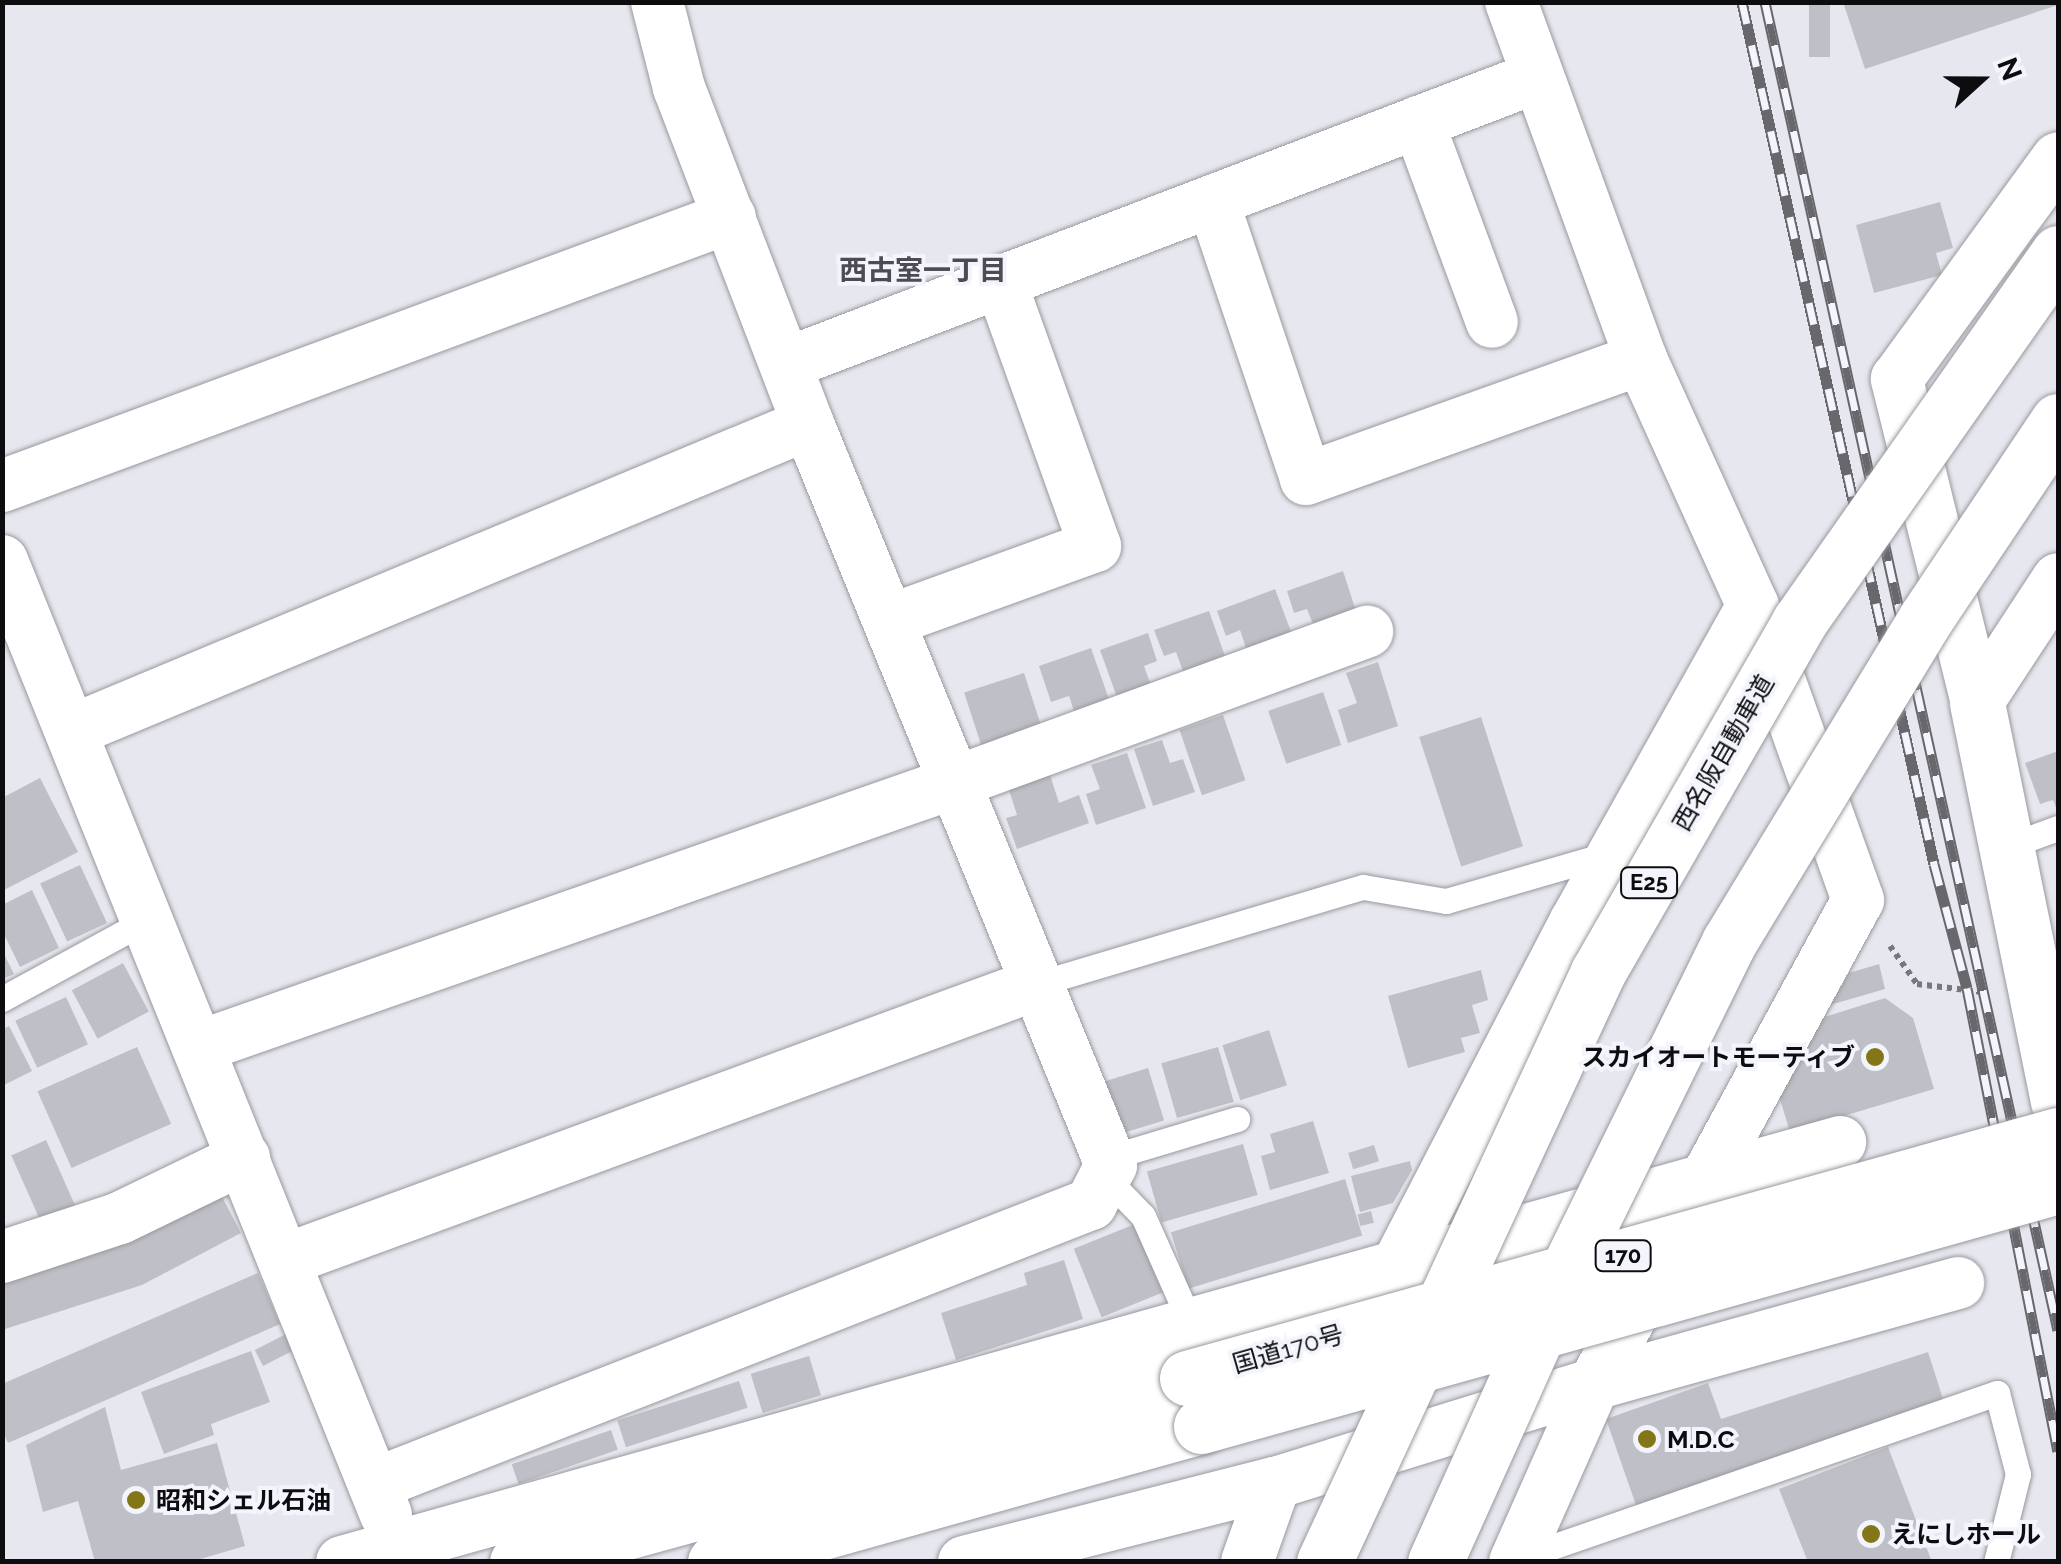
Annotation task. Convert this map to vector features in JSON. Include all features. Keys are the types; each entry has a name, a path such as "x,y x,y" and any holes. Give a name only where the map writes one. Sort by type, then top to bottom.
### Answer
{"main road":[{"name":"西名阪自動車道","path":"1324,1562 1598,972 1799,622 2058,254"},
{"path":"1435,1562 1548,1310 1729,942 1926,618 2058,421"},
{"path":"1977,703 2053,1072"},
{"name":"国道170号","path":"517,1562 2058,1135"},
{"name":"国道170号","path":"715,1562 1193,1376 2058,1186"}],"street":[{"path":"375,1484 1092,1204 1106,1167 956,782 808,424 788,363 679,88 657,2"},
{"path":"1511,2 1641,359 1754,606 1858,900 1594,1384 1515,1560"},
{"path":"788,363 1537,77"},
{"path":"1418,122 1492,322"},
{"path":"1977,703 1897,379 2058,158"},
{"path":"1214,202 1306,480 1641,359"},
{"path":"2,486 730,216"},
{"path":"890,620 1094,546 1001,284"},
{"path":"71,731 808,424"},
{"path":"2,561 400,1554"},
{"path":"1977,703 2058,579"},
{"path":"1395,1270 1614,852 1754,606"},
{"path":"198,1047 956,782 1367,632"},
{"path":"285,1260 1037,984"},
{"path":"342,1562 400,1554 1193,1376 1395,1270 1840,1142"},
{"path":"2,1257 120,1218 244,1158"},
{"path":"964,1562 1274,1483 1594,1384 1958,1283"},
{"path":"1247,1562 1274,1483"}],"lane":[{"path":"2006,847 2058,828"},
{"path":"1037,984 1363,887 1446,901 1614,852"},
{"path":"2,999 147,920"},
{"path":"1193,1376 1142,1216 1106,1167 1237,1119"},
{"path":"1515,1560 1997,1393 2018,1474 1996,1562"}],"path":[{"path":"1858,900 1916,984 1986,993 2053,1072"}],"building":[{"path":"1809,2 1830,2 1830,57 1809,57"},
{"path":"1843,2 2058,2 2058,5 1865,69"},
{"path":"1940,202 1953,248 1936,253 1942,275 1874,293 1856,225"},
{"path":"1343,571 1357,614 1315,629 1307,609 1294,613 1287,591"},
{"path":"1275,589 1293,637 1248,654 1240,630 1226,636 1217,611"},
{"path":"1209,611 1226,659 1184,674 1176,652 1164,656 1154,630"},
{"path":"1148,633 1157,661 1144,666 1153,691 1119,703 1100,650"},
{"path":"1091,648 1111,705 1076,717 1069,696 1051,702 1039,666"},
{"path":"1378,662 1398,726 1348,743 1338,710 1357,703 1346,673"},
{"path":"1024,673 1043,730 983,750 964,692"},
{"path":"1323,692 1341,745 1286,764 1268,711"},
{"path":"1223,715 1245,780 1202,795 1180,730"},
{"path":"1481,717 1523,846 1461,866 1419,737"},
{"path":"1162,740 1170,763 1183,759 1195,792 1153,806 1134,749"},
{"path":"2058,751 2058,813 2053,800 2040,804 2025,763"},
{"path":"1127,753 1146,808 1096,825 1086,794 1100,789 1091,765"},
{"path":"1050,775 1059,803 1079,795 1089,823 1017,849 1006,818 1017,815 1009,790"},
{"path":"40,778 78,852 2,891 2,798"},
{"path":"80,865 107,923 67,942 40,884"},
{"path":"32,890 59,948 20,967 2,930 2,905"},
{"path":"2,950 14,974 2,979"},
{"path":"123,963 149,1012 98,1039 72,990"},
{"path":"1879,964 1885,989 1830,1005 1849,973"},
{"path":"1481,970 1488,1000 1472,1005 1480,1033 1461,1038 1465,1052 1408,1068 1388,996"},
{"path":"66,997 88,1044 37,1068 15,1021"},
{"path":"1885,998 1913,1018 1934,1089 1790,1132 1776,1086 1815,1020"},
{"path":"9,1026 32,1071 2,1086 2,1030"},
{"path":"1269,1030 1287,1085 1240,1100 1222,1045"},
{"path":"137,1047 171,1124 72,1168 37,1091"},
{"path":"1218,1047 1234,1102 1177,1118 1161,1063"},
{"path":"1148,1068 1164,1121 1121,1134 1105,1081"},
{"path":"1313,1121 1329,1173 1270,1190 1261,1156 1275,1152 1270,1134"},
{"path":"46,1140 81,1218 46,1233 11,1155"},
{"path":"1243,1144 1258,1195 1161,1223 1147,1172"},
{"path":"1374,1145 1379,1161 1353,1169 1348,1153"},
{"path":"1410,1161 1412,1170 1393,1203 1360,1212 1351,1176"},
{"path":"1345,1179 1362,1235 1188,1289 1171,1232"},
{"path":"218,1189 241,1233 142,1285 2,1330 2,1275"},
{"path":"1371,1211 1374,1223 1360,1226 1357,1214"},
{"path":"1135,1224 1163,1293 1102,1317 1074,1249"},
{"path":"1064,1260 1083,1319 956,1360 941,1313 1027,1285 1024,1273"},
{"path":"258,1273 280,1324 8,1443 2,1430 2,1384"},
{"path":"286,1334 294,1350 263,1366 255,1350"},
{"path":"251,1351 270,1402 211,1424 214,1435 164,1454 141,1392"},
{"path":"1928,1352 1944,1402 1638,1511 1606,1419 1708,1383 1721,1419"},
{"path":"809,1356 821,1395 763,1413 751,1374"},
{"path":"739,1381 748,1408 626,1447 617,1421"},
{"path":"105,1407 121,1470 217,1443 245,1546 190,1562 95,1562 78,1501 43,1512 26,1445"},
{"path":"611,1430 618,1450 519,1484 512,1464"},
{"path":"1888,1447 1932,1562 1808,1562 1779,1489"}],"railway":[{"path":"1742,2 1934,864 1967,988 2058,1451"},
{"path":"1765,2 2058,1330"}],"place":[{"name":"スカイオートモーティブ","path":"1875,1057"},
{"name":"M.D.C","path":"1647,1439"},
{"name":"昭和シェル石油","path":"136,1500"},
{"name":"えにしホール","path":"1871,1534"}],"district":[{"name":"西古室一丁目","path":"923,271"}]}
